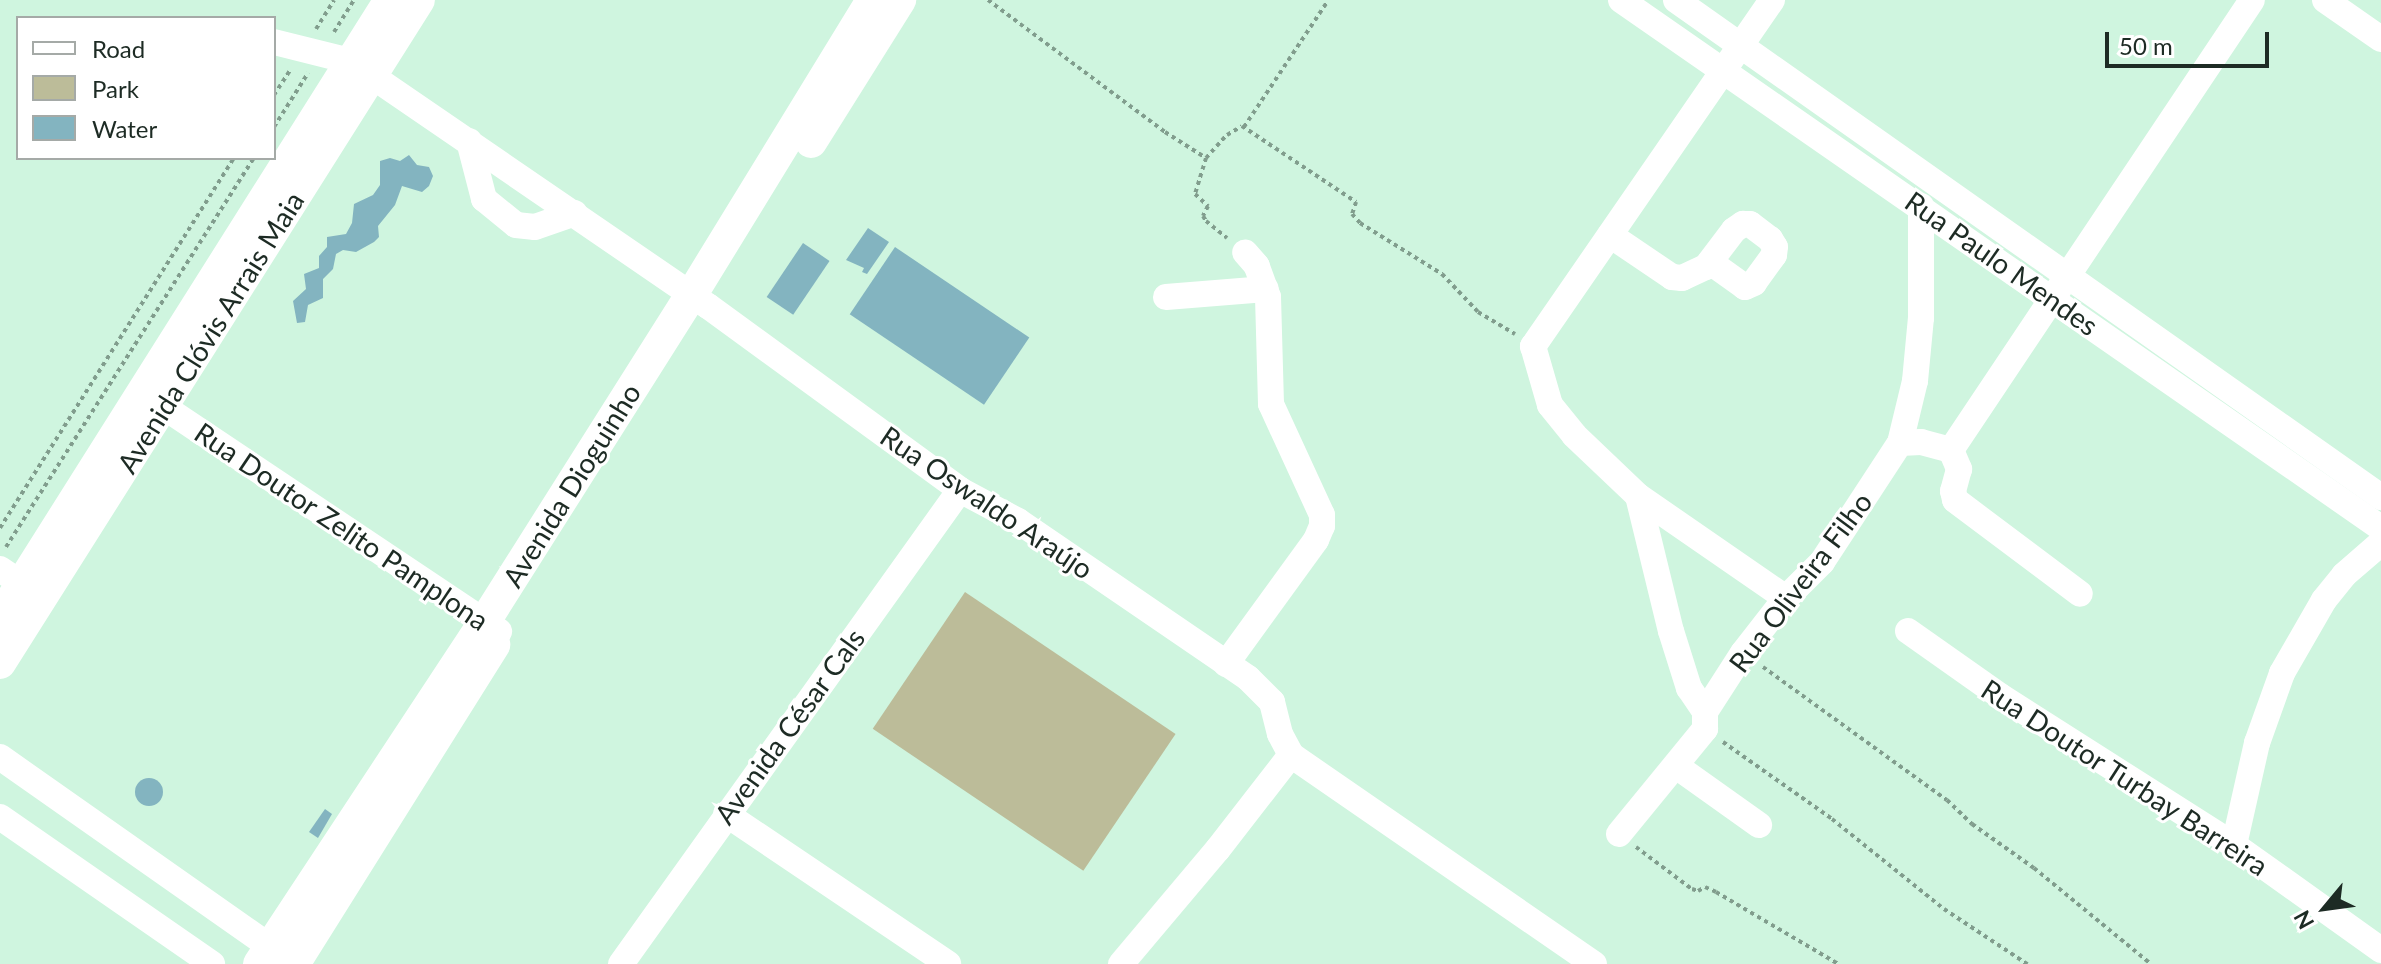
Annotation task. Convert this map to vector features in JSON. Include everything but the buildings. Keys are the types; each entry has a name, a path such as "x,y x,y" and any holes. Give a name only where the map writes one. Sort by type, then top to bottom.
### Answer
{"main road":[{"name":"Avenida Clóvis Arrais Maia","path":"0,663 153,400 360,68 390,0"},
{"name":"Avenida Clóvis Arrais Maia","path":"360,68 419,0"},
{"name":"Avenida Dioguinho","path":"700,300 872,0"},
{"name":"Avenida Dioguinho","path":"282,961 700,300 900,0"},
{"name":"Avenida Clóvis Arrais Maia","path":"0,618 11,576 153,400"}],"street":[{"name":"Rua Paulo Mendes","path":"1621,0 1921,206 1996,243"},
{"name":"Rua Paulo Mendes","path":"1676,0 1852,127 1996,243 2220,402 2381,528"},
{"path":"1772,0 1533,346 1550,405 1574,435 1638,496 1786,598"},
{"path":"1951,450 2252,0"},
{"path":"2325,0 2381,39"},
{"name":"Rua Oswaldo Araújo","path":"276,43 360,68 700,300 960,490 1018,521 1248,678 1272,702 1280,734 1291,755"},
{"path":"1836,148 1852,127"},
{"path":"469,141 484,199 516,225 535,227 575,213"},
{"name":"Rua Oliveira Filho","path":"1619,834 1676,766 1743,653 1786,598 1822,562 1900,443 1915,381 1921,318 1921,206"},
{"path":"1610,235 1672,277 1695,273 1710,262"},
{"path":"1226,664 1316,540 1322,526 1322,515 1271,404 1268,366 1270,317 1266,289 1257,266 1245,252"},
{"path":"1166,297 1266,289"},
{"name":"Rua Doutor Zelito Pamplona","path":"153,400 493,627"},
{"name":"Rua Paulo Mendes","path":"2220,402 2381,497"},
{"path":"1900,443 1921,442 1951,450"},
{"path":"1951,450 1959,469 1953,491 1955,500 2080,594"},
{"name":"Avenida César Cals","path":"621,964 960,490"},
{"path":"1638,496 1671,631 1689,688 1705,720"},
{"path":"2234,845 2257,743 2282,673 2324,600 2344,575 2381,543"},
{"name":"Rua Doutor Turbay Barreira","path":"1908,631 2000,696 2234,845 2381,950"},
{"path":"1121,964 1218,849 1291,755 1594,964"},
{"path":"0,757 282,961"},
{"path":"1676,766 1759,825"},
{"path":"726,814 948,964"},
{"path":"0,817 212,964"}],"path":[{"path":"988,0 1071,58 1165,132 1206,158"},
{"path":"1245,252 1203,216 1208,206 1195,194 1206,158 1227,135 1244,128 1327,2"},
{"path":"1244,128 1356,202 1352,214 1360,223 1442,274 1478,312 1533,346"},
{"path":"0,528 233,160"},
{"path":"0,557 253,160"},
{"path":"1743,653 1947,800 1972,824 2034,868 2151,964"},
{"path":"1705,720 1944,909 2027,964"},
{"path":"1619,834 1692,889 1698,891 1705,887 1716,892 1838,964"}],"green space":[{"path":"965,592 1176,734 1083,871 873,729"}],"water":[{"path":"409,155 417,165 429,167 433,176 429,186 422,192 402,186 395,205 378,226 379,237 356,252 343,250 336,254 333,269 323,279 323,298 308,305 305,322 297,323 293,301 306,289 304,274 319,268 319,256 327,247 327,237 346,234 352,223 354,204 373,195 380,185 380,161 390,158 400,161"},
{"path":"868,228 889,242 867,274 862,272 864,268 846,260"},
{"path":"803,243 830,261 793,315 767,297"},
{"path":"895,247 1029,338 984,405 850,314"},
{"path":"149,778 159,782 163,792 159,802 149,806 139,802 135,792 139,782"},
{"path":"325,809 332,814 318,838 309,832"}]}
